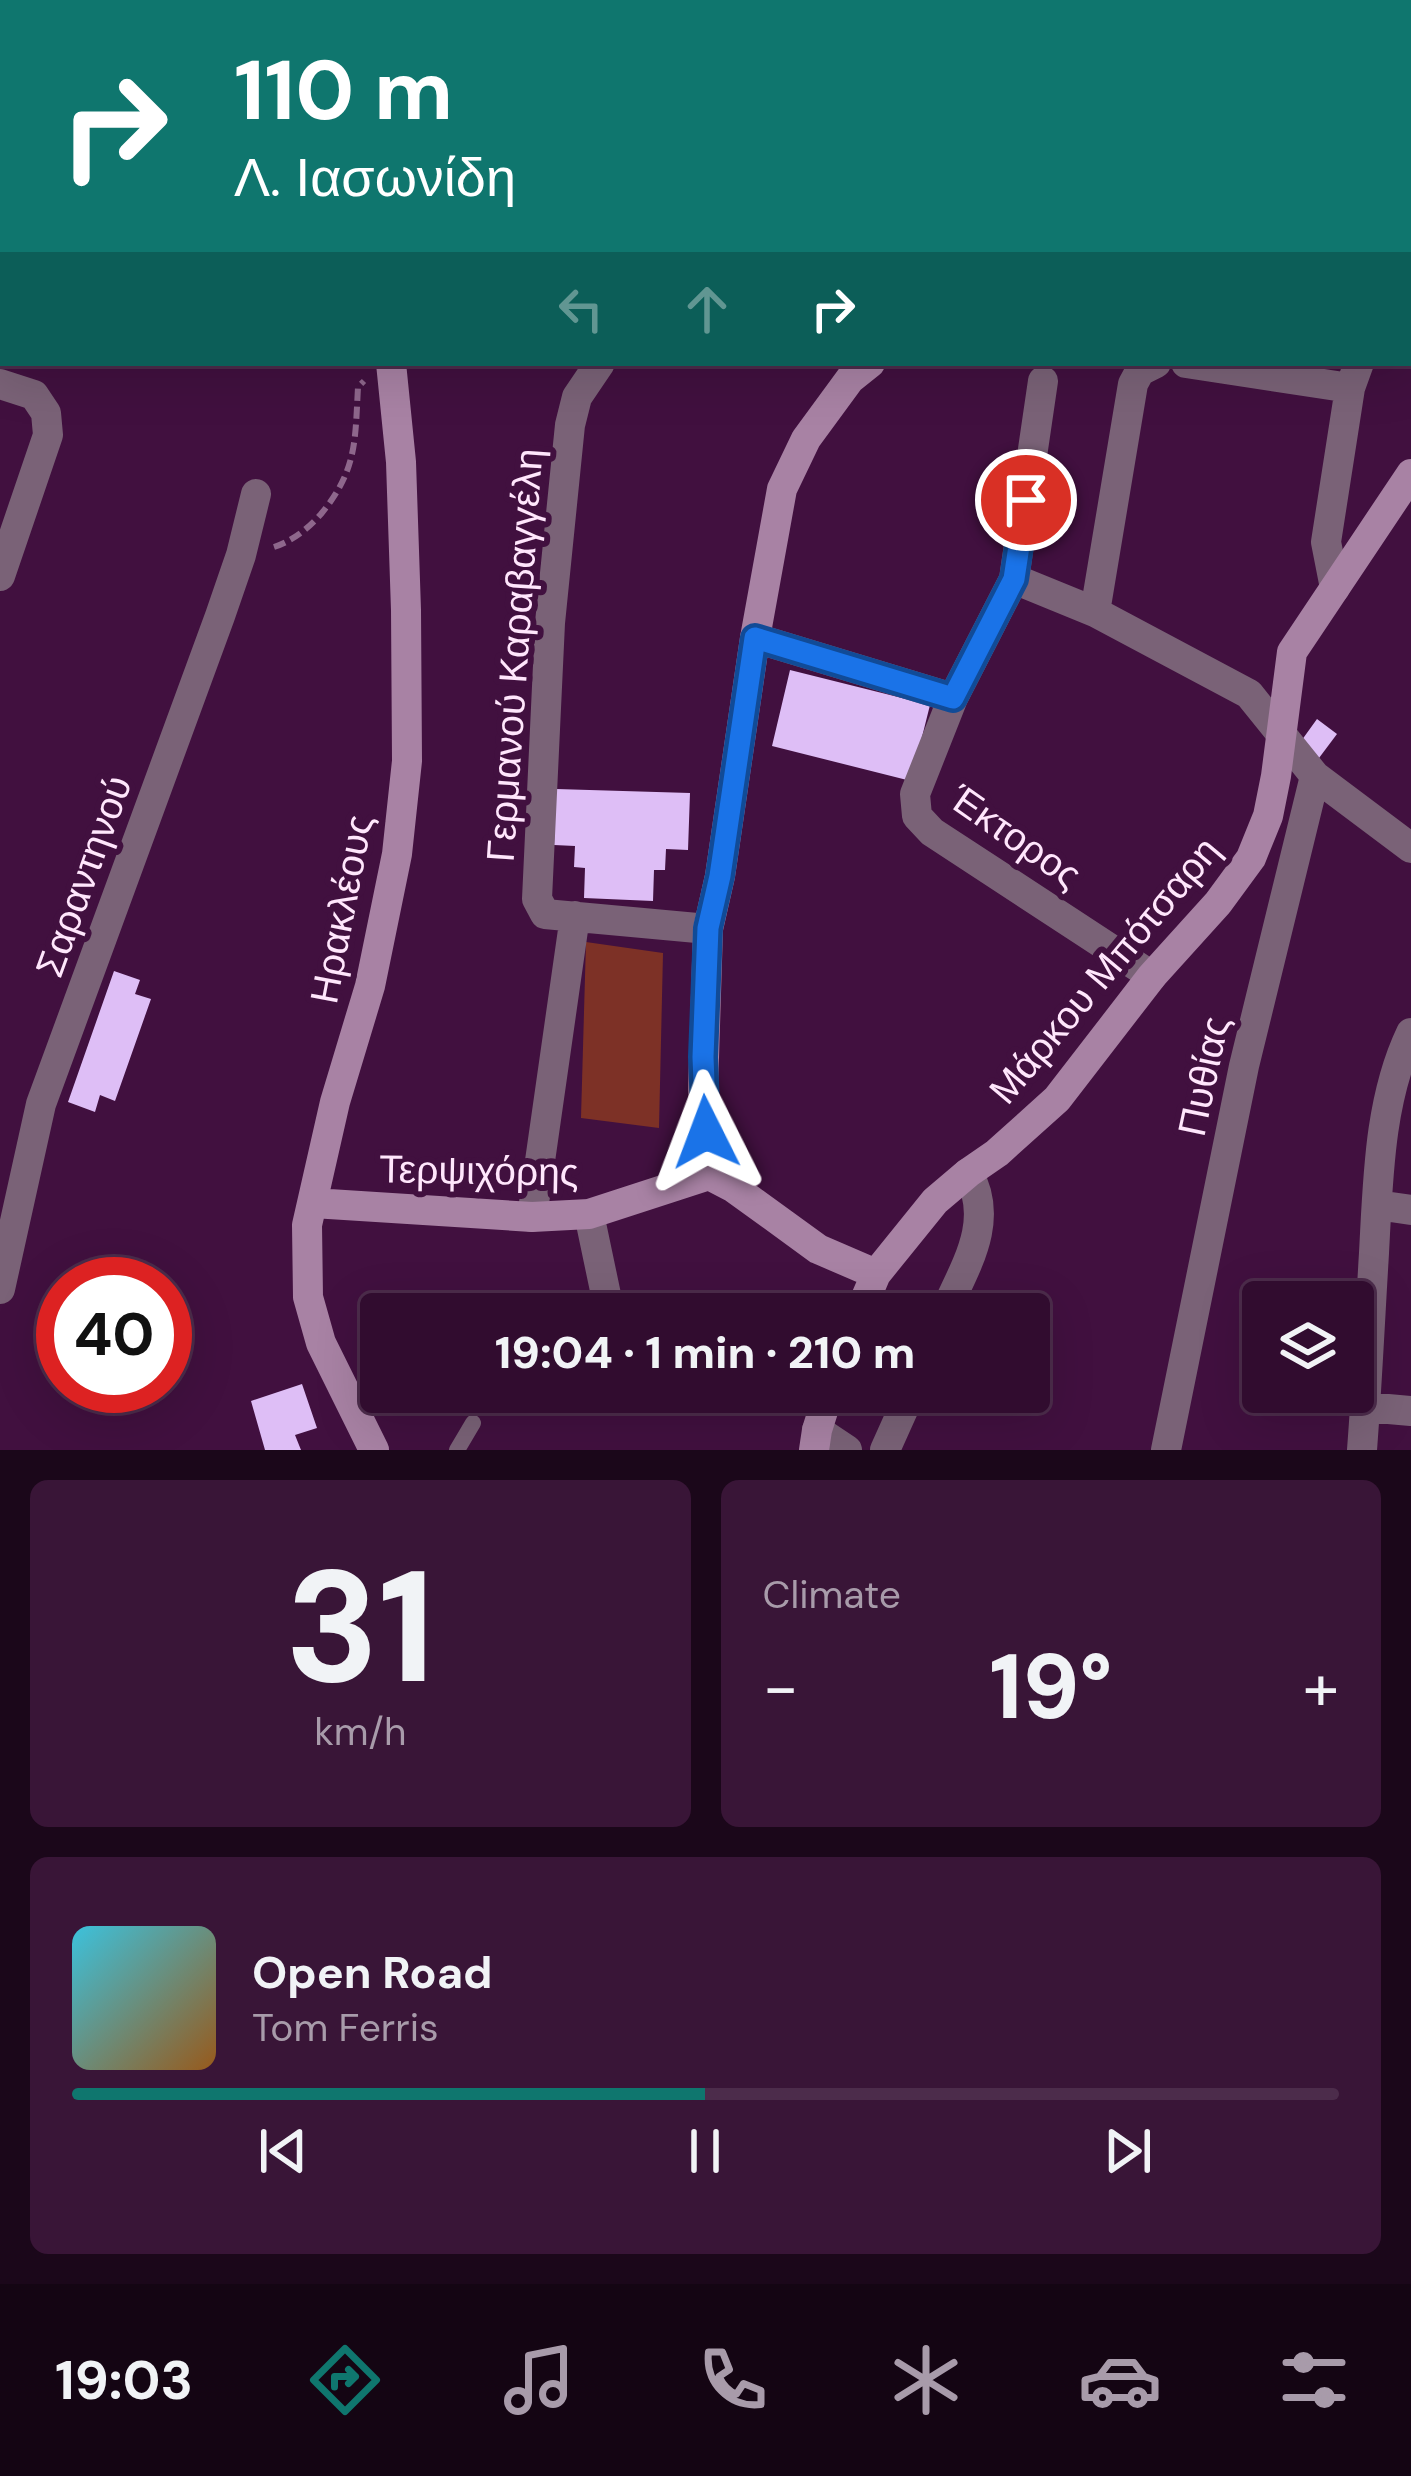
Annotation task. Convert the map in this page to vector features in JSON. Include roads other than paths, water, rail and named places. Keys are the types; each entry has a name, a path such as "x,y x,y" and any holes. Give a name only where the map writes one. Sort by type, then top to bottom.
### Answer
{"street":[{"name":"Γερμανού Καραβαγγέλη","path":"575,916 545,914 537,898 536,878 550,623 570,424 577,397 598,366"},
{"path":"867,366 850,379 806,439 782,489 708,928 703,1090 709,1174 818,1249 876,1274"},
{"path":"1228,366 1354,375 1326,542 1334,587"},
{"path":"1095,612 1133,384 1148,367"},
{"name":"Ηρακλέους","path":"374,1450 321,1343 308,1297 307,1225 335,1102 375,964 397,854 407,760 401,462 380,369"},
{"name":"Έκτορος","path":"1043,380 1014,579 953,698 915,794 917,816 932,832 1152,976"},
{"path":"0,384 34,395 46,413 48,435 0,576"},
{"name":"Μάρκου Μπότσαρη","path":"868,1293 876,1274 935,1201 1057,1100 1251,858 1268,816 1276,776 1292,652 1411,474"},
{"name":"Σαραντηνού","path":"0,1288 41,1104 241,555 256,494"},
{"path":"1014,579 1095,612 1250,694 1315,776 1411,848"},
{"path":"755,638 953,698"},
{"name":"Πυθίας","path":"1166,1450 1244,1066 1315,776"},
{"path":"532,1217 575,916 708,928"},
{"path":"1373,1281 1385,1122 1394,1075 1410,1036"},
{"path":"952,1293 980,1225 968,1173"},
{"name":"Τερψιχόρης","path":"313,1203 532,1217 589,1214 709,1174"},
{"path":"1377,1205 1411,1210"},
{"path":"589,1214 606,1293"},
{"path":"1374,1408 1411,1411"},
{"path":"885,1450 902,1413"},
{"path":"1363,1450 1366,1413"},
{"path":"816,1440 847,1450"}],"lane":[{"path":"457,1450 473,1424"}]}
